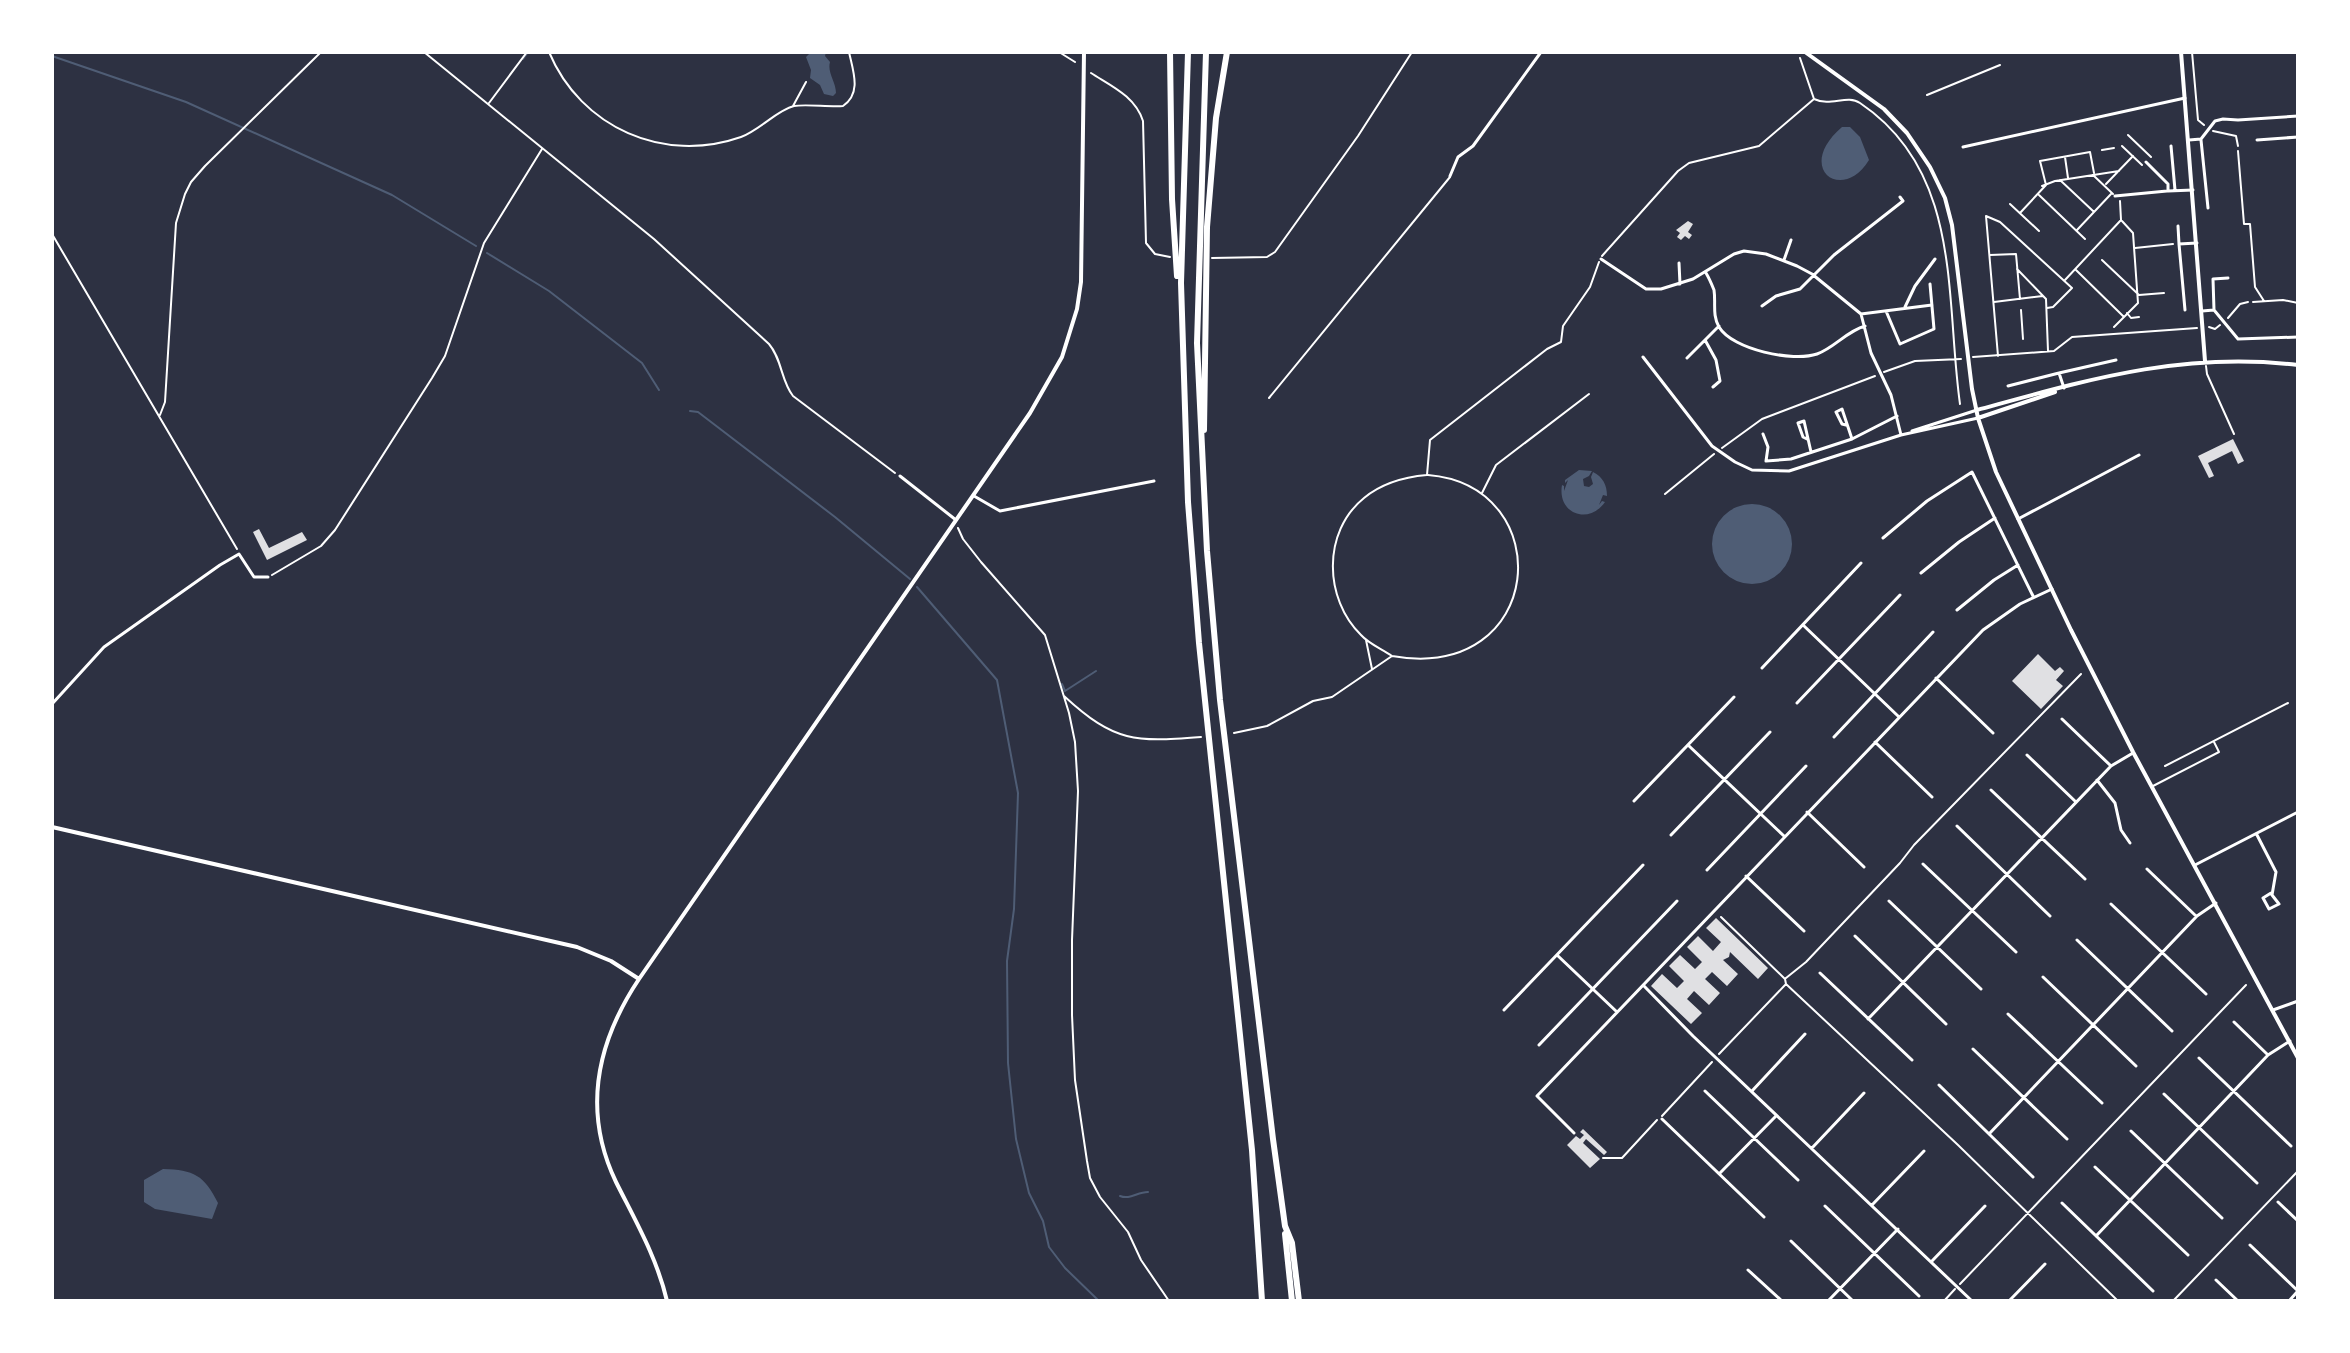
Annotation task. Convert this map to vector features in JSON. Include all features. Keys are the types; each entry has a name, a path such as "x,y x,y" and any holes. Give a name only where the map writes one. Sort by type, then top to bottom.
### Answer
{"highway":[{"path":"1170,52 1172,199 1193,566 1252,1150 1262,1301"},
{"path":"1181,333 1188,52"},
{"path":"1206,52 1197,343 1202,465 1220,700 1292,1301"},
{"path":"1202,465 1207,227 1216,118 1227,52"},
{"path":"1285,1226 1292,1243 1299,1301"}],"street":[{"path":"667,1301 654,1256 610,1167 598,1116 597,1094 607,1040 615,1019 639,979 974,496 1051,379 1062,357 1077,309 1081,282 1084,52"},
{"path":"1450,176 1458,157 1473,146 1541,52"},
{"path":"1805,52 1884,109 1907,133 1930,167 1945,198 1952,225 1966,349 1978,418 1996,472 2133,752 2298,1058"},
{"path":"2181,52 2205,361"},
{"path":"1963,147 2185,98"},
{"path":"2189,140 2201,139 2215,121 2223,119 2298,116"},
{"path":"2257,140 2298,137"},
{"path":"2201,139 2208,208"},
{"path":"2171,146 2175,190"},
{"path":"2144,164 2168,184 2168,191"},
{"path":"2113,194 2193,190"},
{"path":"1762,306 1776,296 1800,289 1812,274 1903,201 1900,197"},
{"path":"2178,226 2185,310"},
{"path":"1784,260 1791,240"},
{"path":"2179,244 2197,243"},
{"path":"1601,259 1646,289 1680,284 1744,251 1784,260 1812,274 1861,314 1868,343 1891,395 1901,435"},
{"path":"1907,308 1915,286 1935,259"},
{"path":"1679,263 1680,284"},
{"path":"1609,272 1613,267"},
{"path":"1706,273 1714,291 1719,326 1728,337 1749,346 1785,357 1801,358 1827,349 1865,326"},
{"path":"2228,278 2213,279 2214,310 2238,339 2298,337"},
{"path":"1886,311 1900,344 1934,329 1930,284"},
{"path":"1861,314 1932,305"},
{"path":"2202,311 2214,310"},
{"path":"1687,358 1719,326"},
{"path":"1705,340 1716,360 1720,381 1713,387"},
{"path":"1643,357 1718,451 1752,470 1789,471 1928,424 2143,368 2205,361 2298,365"},
{"path":"2008,386 2116,360"},
{"path":"2059,373 2064,388"},
{"path":"1901,435 1978,418 2042,399 2064,388"},
{"path":"1763,434 1768,447 1766,461 1791,459 1852,439 1897,416"},
{"path":"1846,425 1852,439"},
{"path":"1807,439 1811,452"},
{"path":"2018,519 2139,455"},
{"path":"1883,538 1927,501 1972,472 2033,597"},
{"path":"900,476 955,522"},
{"path":"974,496 1000,511 1154,481"},
{"path":"1921,573 1995,518"},
{"path":"52,704 124,631 239,554 254,577 268,577"},
{"path":"1762,668 1861,563"},
{"path":"1957,610 2018,565"},
{"path":"1574,1133 1537,1096 1983,630 2033,597 2052,589"},
{"path":"1797,703 1900,595"},
{"path":"1803,625 1899,717"},
{"path":"1834,737 1933,632"},
{"path":"1936,678 1993,733"},
{"path":"1634,801 1734,697"},
{"path":"2062,719 2111,766"},
{"path":"1671,835 1770,732"},
{"path":"1875,742 1932,797"},
{"path":"1688,745 1784,837"},
{"path":"1868,1019 2097,780 2111,766 2133,752"},
{"path":"2027,755 2076,802"},
{"path":"1707,870 1806,766"},
{"path":"2097,780 2115,803 2121,830 2130,843"},
{"path":"1991,790 2085,879"},
{"path":"1807,812 1864,867"},
{"path":"2195,865 2298,812"},
{"path":"1957,826 2050,916"},
{"path":"52,827 577,947 611,961 639,979"},
{"path":"2256,833 2276,872 2272,895"},
{"path":"1923,864 2016,952"},
{"path":"1504,1010 1643,865"},
{"path":"2147,869 2197,916"},
{"path":"1746,876 1804,931"},
{"path":"1539,1045 1677,901"},
{"path":"1889,901 1981,989"},
{"path":"1989,1134 2197,916 2216,903"},
{"path":"2111,904 2206,994"},
{"path":"1855,936 1946,1024"},
{"path":"2077,940 2172,1031"},
{"path":"1557,955 1617,1012"},
{"path":"1820,973 1912,1060"},
{"path":"2043,977 2136,1066"},
{"path":"1644,986 1972,1301"},
{"path":"2273,1010 2298,1001"},
{"path":"2008,1014 2102,1103"},
{"path":"2234,1022 2268,1055"},
{"path":"1752,1091 1805,1034"},
{"path":"2096,1236 2268,1055 2290,1041"},
{"path":"1973,1049 2067,1139"},
{"path":"2199,1058 2291,1146"},
{"path":"1939,1085 2033,1177"},
{"path":"1705,1091 1798,1180"},
{"path":"1812,1148 1864,1093"},
{"path":"2164,1094 2257,1183"},
{"path":"1720,1173 1777,1114"},
{"path":"1662,1119 1764,1217"},
{"path":"2131,1131 2222,1218"},
{"path":"1872,1205 1924,1151"},
{"path":"2095,1167 2188,1255"},
{"path":"2278,1202 2298,1221"},
{"path":"2062,1203 2153,1291"},
{"path":"1825,1206 1919,1296"},
{"path":"1932,1262 1985,1206"},
{"path":"1828,1301 1898,1229"},
{"path":"1791,1241 1853,1301"},
{"path":"2250,1245 2298,1292 2289,1301"},
{"path":"2009,1301 2045,1264"},
{"path":"1748,1270 1782,1301"},
{"path":"2216,1280 2238,1301"}],"lane":[{"path":"1269,398 1450,176"},
{"path":"2205,361 2207,374 2234,434"},
{"path":"2165,766 2288,703"},
{"path":"2152,786 2219,752 2214,741"}],"path":[{"path":"160,415 165,402 174,239 180,204 191,182 321,52"},
{"path":"424,52 654,239 769,344 775,351 793,396 900,476"},
{"path":"489,104 527,52"},
{"path":"549,52 564,80 578,97 624,133 645,141 676,146 723,142 754,131 793,107 806,82"},
{"path":"793,107 843,106 849,102 855,86 849,52"},
{"path":"1059,52 1075,62"},
{"path":"1210,258 1267,257 1275,252 1358,136 1412,52"},
{"path":"2192,52 2198,120 2214,132 2236,136 2238,146"},
{"path":"1800,58 1814,99 1822,103 1849,100 1860,103 1898,139 1934,200 1947,250 1960,404"},
{"path":"1927,95 2000,65"},
{"path":"1089,72 1130,99 1139,110 1143,121 1146,243 1155,254 1171,257"},
{"path":"1427,475 1432,438 1547,349 1561,342 1563,326 1590,287 1601,259 1678,171 1689,163 1759,146 1814,99"},
{"path":"2128,135 2151,157"},
{"path":"2104,186 2139,145"},
{"path":"2122,146 2144,164"},
{"path":"268,577 321,546 335,530 445,356 484,243 542,148"},
{"path":"2102,150 2114,148"},
{"path":"2238,151 2244,224 2250,224 2255,287 2264,301"},
{"path":"2020,213 2043,185 2040,161 2090,152 2094,175 2120,201 2121,220 2133,233 2138,303 2114,327"},
{"path":"2065,157 2068,179"},
{"path":"2043,185 2119,171"},
{"path":"2060,180 2094,212"},
{"path":"2038,194 2085,239"},
{"path":"2076,230 2113,194"},
{"path":"2010,204 2039,231"},
{"path":"1998,356 1986,216 2000,222 2072,288 2053,307 2047,308"},
{"path":"2064,280 2121,220"},
{"path":"52,234 239,554"},
{"path":"2134,248 2179,244"},
{"path":"1989,256 2016,254 2020,299"},
{"path":"2102,260 2137,293 2164,293"},
{"path":"2017,269 2045,296 2048,352"},
{"path":"2075,269 2124,316"},
{"path":"1993,302 2045,296"},
{"path":"2253,302 2283,300 2298,303"},
{"path":"2209,327 2215,329 2240,304 2248,302"},
{"path":"2021,310 2023,339"},
{"path":"2127,313 2131,318 2139,317"},
{"path":"1972,357 2054,351 2072,337 2197,328"},
{"path":"1665,494 1762,419 1915,361 1961,359"},
{"path":"1482,494 1496,465 1589,394"},
{"path":"1427,475 1464,483 1482,494 1499,512 1516,545 1517,583 1509,609 1493,631 1459,654 1428,660 1392,656 1366,639 1347,619 1336,599 1332,575 1339,532 1353,509 1375,490 1400,479 1427,475"},
{"path":"955,522 963,539 981,562 1045,635 1064,695 1073,731 1078,791 1072,1015 1075,1080 1087,1161 1090,1178 1100,1197 1128,1232 1141,1260 1169,1301"},
{"path":"1366,639 1372,669"},
{"path":"1234,733 1267,726 1313,701 1332,697 1392,656"},
{"path":"1785,979 1806,962 1914,845 2081,674"},
{"path":"1064,695 1086,716 1107,730 1127,737 1149,741 1201,737"},
{"path":"1721,917 1785,979 1786,984 2118,1301"},
{"path":"1603,1158 1622,1158 1786,984"},
{"path":"1944,1301 2246,985"},
{"path":"2173,1301 2298,1171"}],"water":[{"path":"811,52 826,52 836,89 833,96 824,94 820,85 810,78 811,70 806,57"},
{"path":"1842,127 1850,127 1860,137 1869,160 1858,173 1836,180 1827,175 1822,167 1822,156 1828,142"},
{"path":"1579,470 1592,471 1583,479 1584,486 1593,484 1593,472 1602,479 1607,496 1603,495 1599,505 1605,502 1598,509 1583,515 1569,509 1562,495 1562,485 1564,491 1568,480 1565,483 1565,480"},
{"path":"1744,504 1760,504 1781,515 1792,536 1792,552 1781,573 1760,584 1744,584 1730,578 1718,566 1712,552 1712,536 1718,522 1730,510"},
{"path":"163,1169 183,1171 203,1180 218,1203 212,1219 155,1209 144,1202 144,1180"}],"building":[{"path":"1688,221 1693,224 1688,232 1692,235 1689,239 1685,236 1681,240 1676,230"},
{"path":"2233,439 2244,461 2238,464 2232,451 2208,463 2214,476 2209,478 2198,456"},
{"path":"259,529 269,548 302,532 307,540 267,560 253,532"},
{"path":"2038,654 2055,671 2060,667 2064,671 2056,680 2063,686 2041,709 2012,681"},
{"path":"1716,918 1768,968 1758,979 1730,952 1729,957 1723,960 1738,974 1727,986 1712,972 1705,979 1720,993 1709,1005 1694,991 1687,999 1702,1013 1691,1024 1651,986 1662,974 1677,988 1684,981 1669,966 1680,955 1695,969 1702,962 1687,947 1698,936 1713,951 1721,942 1706,928"},
{"path":"1583,1129 1607,1152 1604,1155 1586,1139 1583,1143 1600,1159 1590,1168 1567,1145 1576,1136 1580,1139 1584,1135 1580,1132"}],"waterway":[{"path":"523,59 528,52"},
{"path":"52,56 186,102 392,195 476,246"},
{"path":"487,253 549,291 642,363 659,390"},
{"path":"690,411 698,412 910,579"},
{"path":"917,587 997,680 1018,793 1014,909 1007,961 1008,1063 1016,1139 1029,1193 1043,1221 1049,1247 1065,1268 1099,1301"},
{"path":"1062,684 1065,691 1096,671"},
{"path":"1120,1196 1148,1192"}]}
